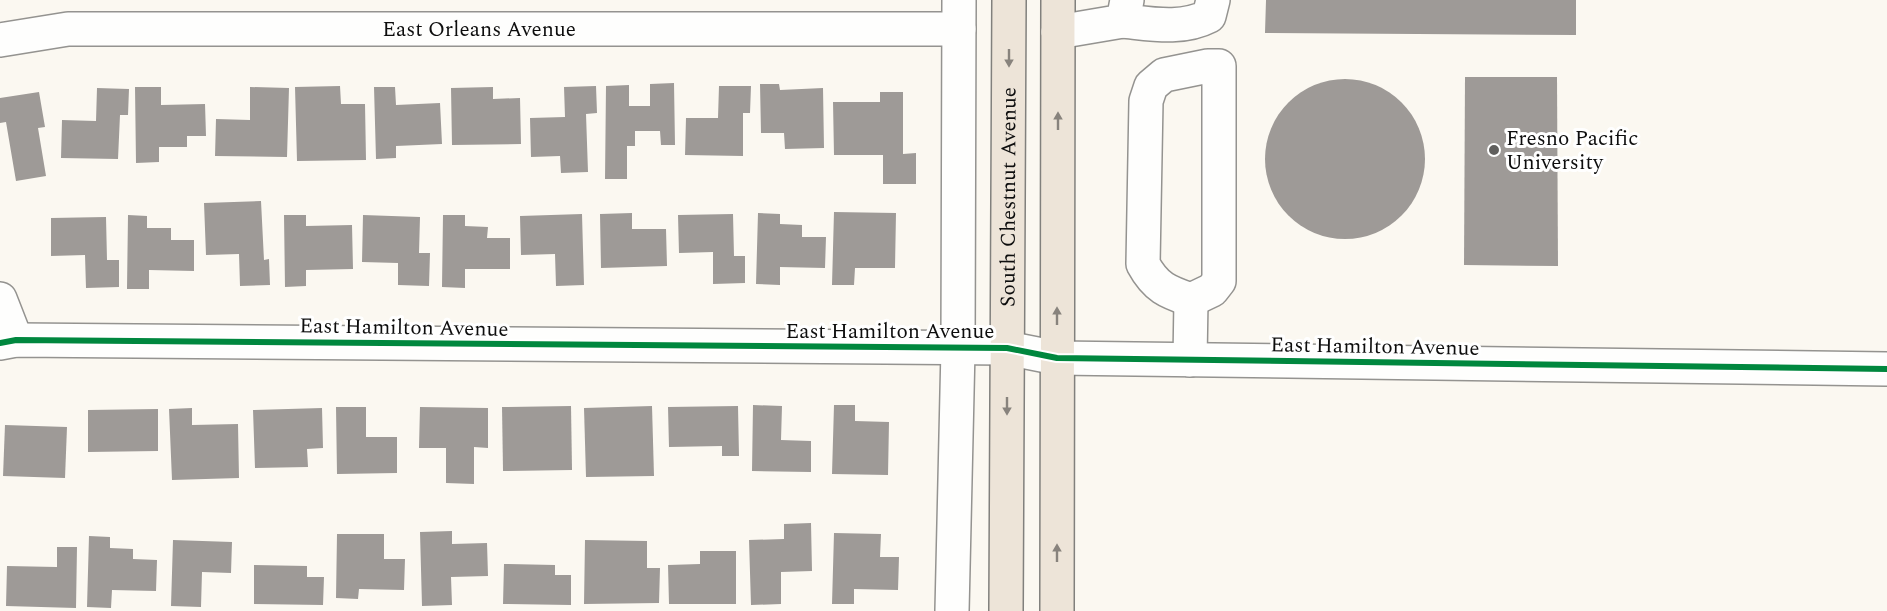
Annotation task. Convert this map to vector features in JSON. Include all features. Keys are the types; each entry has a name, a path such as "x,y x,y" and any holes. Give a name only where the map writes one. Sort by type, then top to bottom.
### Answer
{"main road":[{"name":"South Chestnut Avenue","path":"1006,611 1009,0"},
{"path":"1057,611 1058,0"}],"street":[{"path":"1058,32 1125,10 1159,25 1194,23 1211,8"},
{"path":"1211,8 1219,66 1219,281 1212,290 1191,300 1165,291 1151,278 1143,264 1146,101 1151,86 1164,75 1193,68 1219,66"},
{"path":"952,611 958,349 959,14"},
{"name":"East Orleans Avenue","path":"0,40 68,29 959,14"},
{"path":"0,299 8,341"},
{"path":"1190,360 1191,300"},
{"name":"East Hamilton Avenue","path":"8,341 1007,348 1057,358 1887,369"}],"building":[{"path":"1266,0 1576,0 1576,35 1265,33"},
{"path":"1465,77 1557,77 1558,266 1464,265"},
{"path":"1345,79 1376,85 1401,103 1419,128 1425,159 1419,190 1401,215 1376,233 1345,239 1314,233 1289,215 1271,190 1265,159 1271,128 1289,103 1314,85"},
{"path":"674,83 675,145 661,145 660,131 635,131 635,146 627,146 627,179 605,179 606,86 629,85 629,106 650,106 650,84"},
{"path":"760,84 779,84 780,90 823,88 824,148 785,149 784,133 761,133"},
{"path":"340,86 341,104 365,104 366,160 297,161 295,87"},
{"path":"596,86 597,113 586,114 588,172 561,173 560,156 531,157 530,118 565,117 564,87"},
{"path":"719,86 751,86 750,113 743,113 743,156 685,155 686,118 718,118"},
{"path":"135,87 161,87 161,105 205,104 206,136 187,136 187,147 159,147 159,162 136,163"},
{"path":"250,87 289,88 287,157 215,156 216,119 250,120"},
{"path":"374,87 395,87 396,105 440,103 442,144 396,146 396,158 376,159"},
{"path":"493,87 493,99 520,98 521,144 452,145 451,88"},
{"path":"97,88 129,89 128,115 120,115 118,159 61,158 62,120 96,121"},
{"path":"39,92 45,127 38,128 46,176 16,181 6,122 0,123 0,98"},
{"path":"880,92 903,92 903,154 916,153 916,184 883,184 883,155 834,155 833,102 880,102"},
{"path":"261,201 264,260 269,259 270,285 240,286 239,254 206,255 204,203"},
{"path":"834,212 896,213 895,268 855,268 854,285 832,285"},
{"path":"632,213 632,229 666,229 667,266 601,268 600,214"},
{"path":"758,213 780,214 780,224 802,225 802,237 826,237 825,268 780,267 780,285 756,284"},
{"path":"582,214 584,285 556,286 555,254 521,255 520,216"},
{"path":"733,214 734,256 745,256 745,283 713,284 713,252 679,253 678,215"},
{"path":"128,215 147,216 147,228 171,228 171,240 194,240 194,271 149,270 149,289 127,289"},
{"path":"284,215 306,215 306,226 352,225 353,269 306,270 306,286 285,287"},
{"path":"363,215 420,217 419,253 430,253 429,286 398,285 398,263 362,262"},
{"path":"443,215 465,215 465,226 488,227 487,238 510,238 510,269 465,269 465,288 442,287"},
{"path":"106,217 107,260 119,260 119,287 86,288 85,255 51,256 51,218"},
{"path":"753,405 782,406 781,440 811,441 811,472 752,471"},
{"path":"834,405 855,405 855,421 889,422 888,475 832,474"},
{"path":"571,406 572,470 503,471 502,407"},
{"path":"652,406 654,476 586,477 584,408"},
{"path":"738,406 739,456 722,456 722,446 669,447 668,407"},
{"path":"336,407 366,407 366,437 397,437 397,473 337,474"},
{"path":"420,407 488,408 488,448 474,447 474,484 446,483 446,448 419,448"},
{"path":"192,408 192,425 238,424 239,478 172,480 169,409"},
{"path":"322,408 323,448 307,449 308,467 255,468 253,410"},
{"path":"158,409 158,451 88,452 88,410"},
{"path":"5,425 67,427 65,478 3,476"},
{"path":"811,523 812,571 781,572 781,604 751,605 749,540 784,539 784,524"},
{"path":"452,531 452,544 487,543 488,576 451,577 452,605 422,606 420,532"},
{"path":"834,533 881,534 880,557 899,557 898,590 854,589 854,604 832,604"},
{"path":"337,534 384,534 384,559 405,559 404,590 359,589 358,599 336,598"},
{"path":"89,536 110,537 110,548 133,549 133,559 157,560 156,591 112,590 111,608 87,607"},
{"path":"173,540 232,542 231,573 202,572 201,607 171,606"},
{"path":"585,540 647,541 647,568 660,568 659,603 584,604"},
{"path":"57,547 77,547 76,608 6,606 7,566 57,567"},
{"path":"700,551 736,551 736,604 669,604 668,565 700,564"},
{"path":"504,564 555,565 555,575 571,575 571,605 503,604"},
{"path":"254,565 307,566 307,577 324,577 323,605 254,604"}],"cycle path":[{"path":"0,343 16,340 1007,348 1057,358 1887,369"}],"place":[{"name":"Fresno Pacific University","path":"1494,150"}]}
